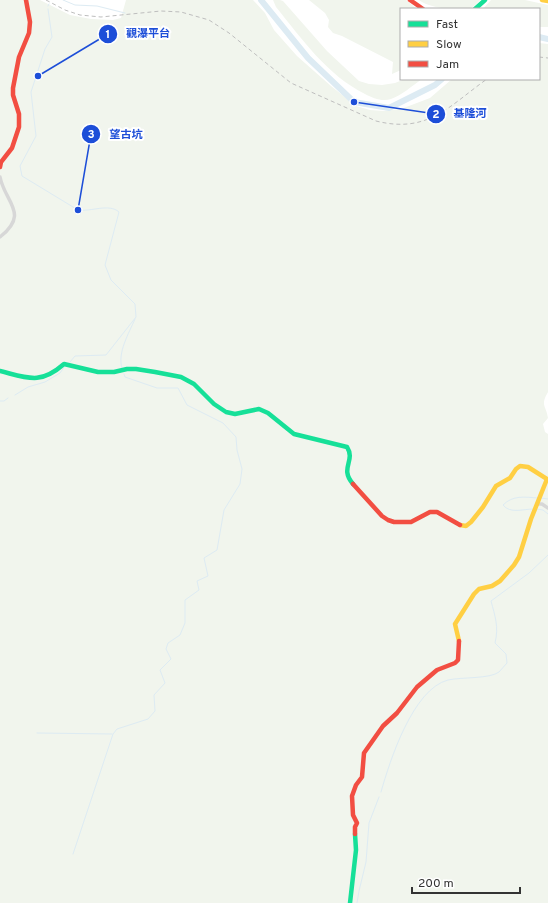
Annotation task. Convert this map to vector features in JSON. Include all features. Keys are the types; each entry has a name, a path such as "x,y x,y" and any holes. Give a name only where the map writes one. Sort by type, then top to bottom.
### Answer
{"street":[{"path":"0,166 0,162 12,148 19,127 19,114 13,95 13,88 19,57 29,32 30,22 26,0"},
{"path":"410,0 422,8"},
{"path":"476,8 485,0"},
{"path":"542,0 548,1"},
{"path":"0,177 11,202 15,217 14,222 8,231 0,237"},
{"path":"0,371 23,378 38,379 51,375 64,364 92,371 120,372 127,369 144,369 181,377 196,386 217,406 227,412 232,414 244,413 260,409 295,434 316,438 335,445 347,447 350,451 346,474 348,478 382,516 394,522 414,522 430,512 437,512 462,526 466,526 483,507 496,486 510,478 520,466 528,467 547,480 534,512 519,557 510,572 492,586 480,589 474,594 457,619 455,624 459,639 458,660 455,663 437,670 417,687 397,713 383,726 364,753 362,777 356,785 352,796 353,815 357,823 355,827 356,850 350,903"},
{"path":"537,504 542,504 548,508"}],"shaded area":[{"path":"0,0 40,0 70,15 91,19 113,20 121,18 126,0 253,0 265,13 274,30 297,56 356,106 370,110 384,111 401,109 430,98 451,80 540,80 540,43 548,44 548,392 544,400 544,405 548,418 543,424 545,432 548,434 548,903 0,903"},
{"path":"273,0 283,1 327,51 359,81 369,84 382,85 402,80 421,80 403,93 388,100 381,100 365,94 351,86 327,67 276,7"},
{"path":"309,0 406,0 416,8 400,8 400,70 392,74 393,62 342,36 333,33 328,27 329,20 325,13"},
{"path":"419,0 480,0 474,6 469,8 444,8 423,3"},
{"path":"491,0 525,0 548,5 548,27 540,27 540,8 484,8"}],"waterway":[{"path":"63,0 75,5 97,6 125,13"},
{"path":"261,0 308,58 354,102 389,108 435,85 441,80"},
{"path":"48,9 52,37 45,49 31,92 36,136 20,166 22,176 78,210 110,208 119,212 105,265 111,280 135,304 136,317 106,355 75,356 70,362"},
{"path":"540,37 548,39"},
{"path":"122,368 122,350 135,319"},
{"path":"15,395 28,387 45,382 60,373 65,366"},
{"path":"73,854 113,734 117,729 148,719 155,711 154,695 165,683 160,670 171,659 166,649 168,643 180,635 185,623 185,600 199,590 197,581 208,576 204,558 217,550 224,510 240,484 242,469 237,450 236,437 223,423 187,405 178,388 157,388 125,377 124,374"},
{"path":"0,401 4,401 8,398"},
{"path":"533,509 513,510 506,508 503,505 515,498 538,498"},
{"path":"541,498 548,499"},
{"path":"536,509 543,510 548,514"},
{"path":"381,792 390,762 405,727 424,697 435,686 448,680 489,676 499,672 507,663 506,654 495,643 497,627 491,601 529,573 548,555"},
{"path":"37,733 112,734"},
{"path":"357,903 366,862 369,823 379,797"}],"railway":[{"path":"46,0 65,10 80,15 101,17 161,11 181,12 209,20 229,33 291,83 376,121 394,124 410,124 424,121 449,108 486,80"},
{"path":"540,57 548,58"}],"traffic: fast":[{"path":"476,8 485,0"},
{"path":"0,371 18,376 34,378 48,375 56,371 64,364 98,372 114,372 127,369 136,369 181,377 194,384 214,404 226,412 235,414 259,409 268,413 294,434 347,447 350,456 347,473 353,484"},
{"path":"350,903 356,850 355,834"}],"traffic: slow":[{"path":"542,0 548,1"},
{"path":"459,641 455,624 474,594 479,589 492,586 500,581 519,557 531,519 547,479 528,467 520,466 510,478 496,486 483,507 471,522 466,526 460,525"}],"traffic: jam":[{"path":"0,167 1,162 12,148 19,127 19,114 13,95 13,88 19,57 29,33 30,22 26,0"},
{"path":"410,0 422,8"},
{"path":"353,484 382,516 388,520 394,522 411,522 430,512 437,512 460,525"},
{"path":"355,834 355,827 357,823 353,815 352,796 356,785 362,777 364,753 383,726 397,713 417,687 437,670 455,663 458,660 459,641"}],"place":[{"name":"觀瀑平台","path":"38,76"},
{"name":"基隆河","path":"354,102"},
{"name":"望古坑","path":"78,210"}]}
